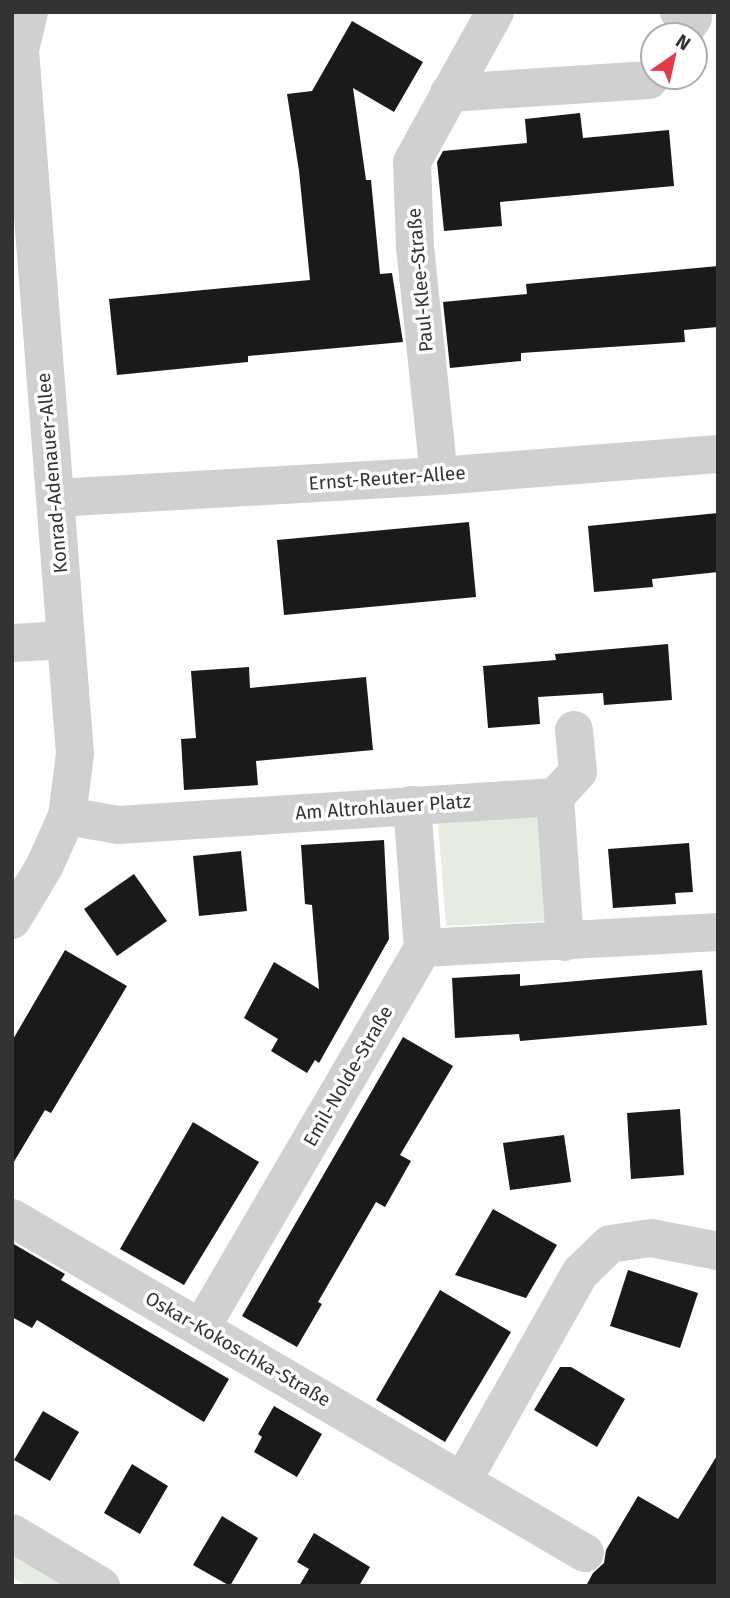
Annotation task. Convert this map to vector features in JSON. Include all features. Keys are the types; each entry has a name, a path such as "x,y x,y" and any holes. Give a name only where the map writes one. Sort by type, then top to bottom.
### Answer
{"street":[{"name":"Konrad-Adenauer-Allee","path":"12,920 44,867 67,816 75,754 56,498 25,321 20,50 29,12"},
{"name":"Paul-Klee-Straße","path":"439,476 415,247 412,162 495,12"},
{"path":"679,12 693,18 691,21"},
{"path":"449,93 639,81"},
{"name":"Ernst-Reuter-Allee","path":"56,498 439,476 718,454"},
{"path":"12,643 65,640"},
{"path":"565,942 555,797 578,772 575,730"},
{"name":"Am Altrohlauer Platz","path":"67,816 118,825 555,797"},
{"path":"412,805 423,948 718,932"},
{"name":"Emil-Nolde-Straße","path":"201,1328 423,948"},
{"name":"Oskar-Kokoschka-Straße","path":"12,1218 585,1553"},
{"path":"463,1480 580,1273 610,1244 651,1238 718,1251"},
{"path":"12,1533 102,1586"}],"shaded area":[{"path":"544,811 550,921 446,926 438,822"},
{"path":"12,1543 86,1586 27,1586 12,1577"}],"building":[{"path":"352,21 423,62 394,112 353,88 366,180 371,180 380,274 392,273 403,342 248,356 248,362 117,375 109,299 310,280 299,171 287,94 312,91"},
{"path":"580,113 583,138 669,130 674,186 500,202 502,226 444,231 437,162 443,151 527,143 525,119"},
{"path":"718,266 718,327 684,330 685,342 521,353 521,361 450,368 443,302 527,294 526,284"},
{"path":"718,513 718,572 652,579 653,587 594,592 588,526"},
{"path":"469,522 476,597 284,615 277,540"},
{"path":"668,644 672,700 604,705 603,693 538,697 540,724 488,728 483,666 556,660 555,654"},
{"path":"249,667 250,688 366,677 373,750 256,761 258,785 184,790 181,739 196,738 191,671"},
{"path":"384,840 389,939 319,1063 315,1060 307,1073 271,1051 278,1039 244,1018 274,962 319,989 312,905 305,904 301,845"},
{"path":"689,843 693,892 675,893 676,904 613,908 608,849"},
{"path":"241,851 247,911 199,916 193,856"},
{"path":"134,874 167,921 117,956 84,909"},
{"path":"65,950 127,986 51,1113 45,1110 12,1165 12,1041"},
{"path":"702,970 707,1025 520,1041 519,1034 455,1038 452,978 520,974 520,986"},
{"path":"403,1037 453,1066 400,1155 411,1161 385,1207 376,1202 318,1302 322,1304 297,1347 242,1316"},
{"path":"680,1109 684,1175 631,1179 627,1113"},
{"path":"193,1122 259,1162 184,1285 120,1249"},
{"path":"564,1135 571,1182 510,1190 503,1143"},
{"path":"493,1209 557,1245 526,1298 455,1275"},
{"path":"12,1243 65,1274 61,1280 229,1379 204,1422 37,1320 32,1328 12,1317"},
{"path":"628,1270 698,1293 680,1348 610,1326"},
{"path":"440,1290 511,1332 445,1442 376,1400"},
{"path":"560,1367 571,1367 625,1399 597,1447 534,1410"},
{"path":"274,1406 322,1434 297,1477 254,1452 262,1437 258,1434"},
{"path":"43,1411 79,1432 50,1481 14,1460"},
{"path":"718,1454 718,1586 586,1586 593,1573 604,1563 606,1550 638,1496 678,1519"},
{"path":"132,1464 168,1486 140,1534 104,1513"},
{"path":"222,1516 258,1538 230,1586 193,1565"},
{"path":"314,1533 370,1567 359,1586 299,1586 309,1569 297,1562"}]}
